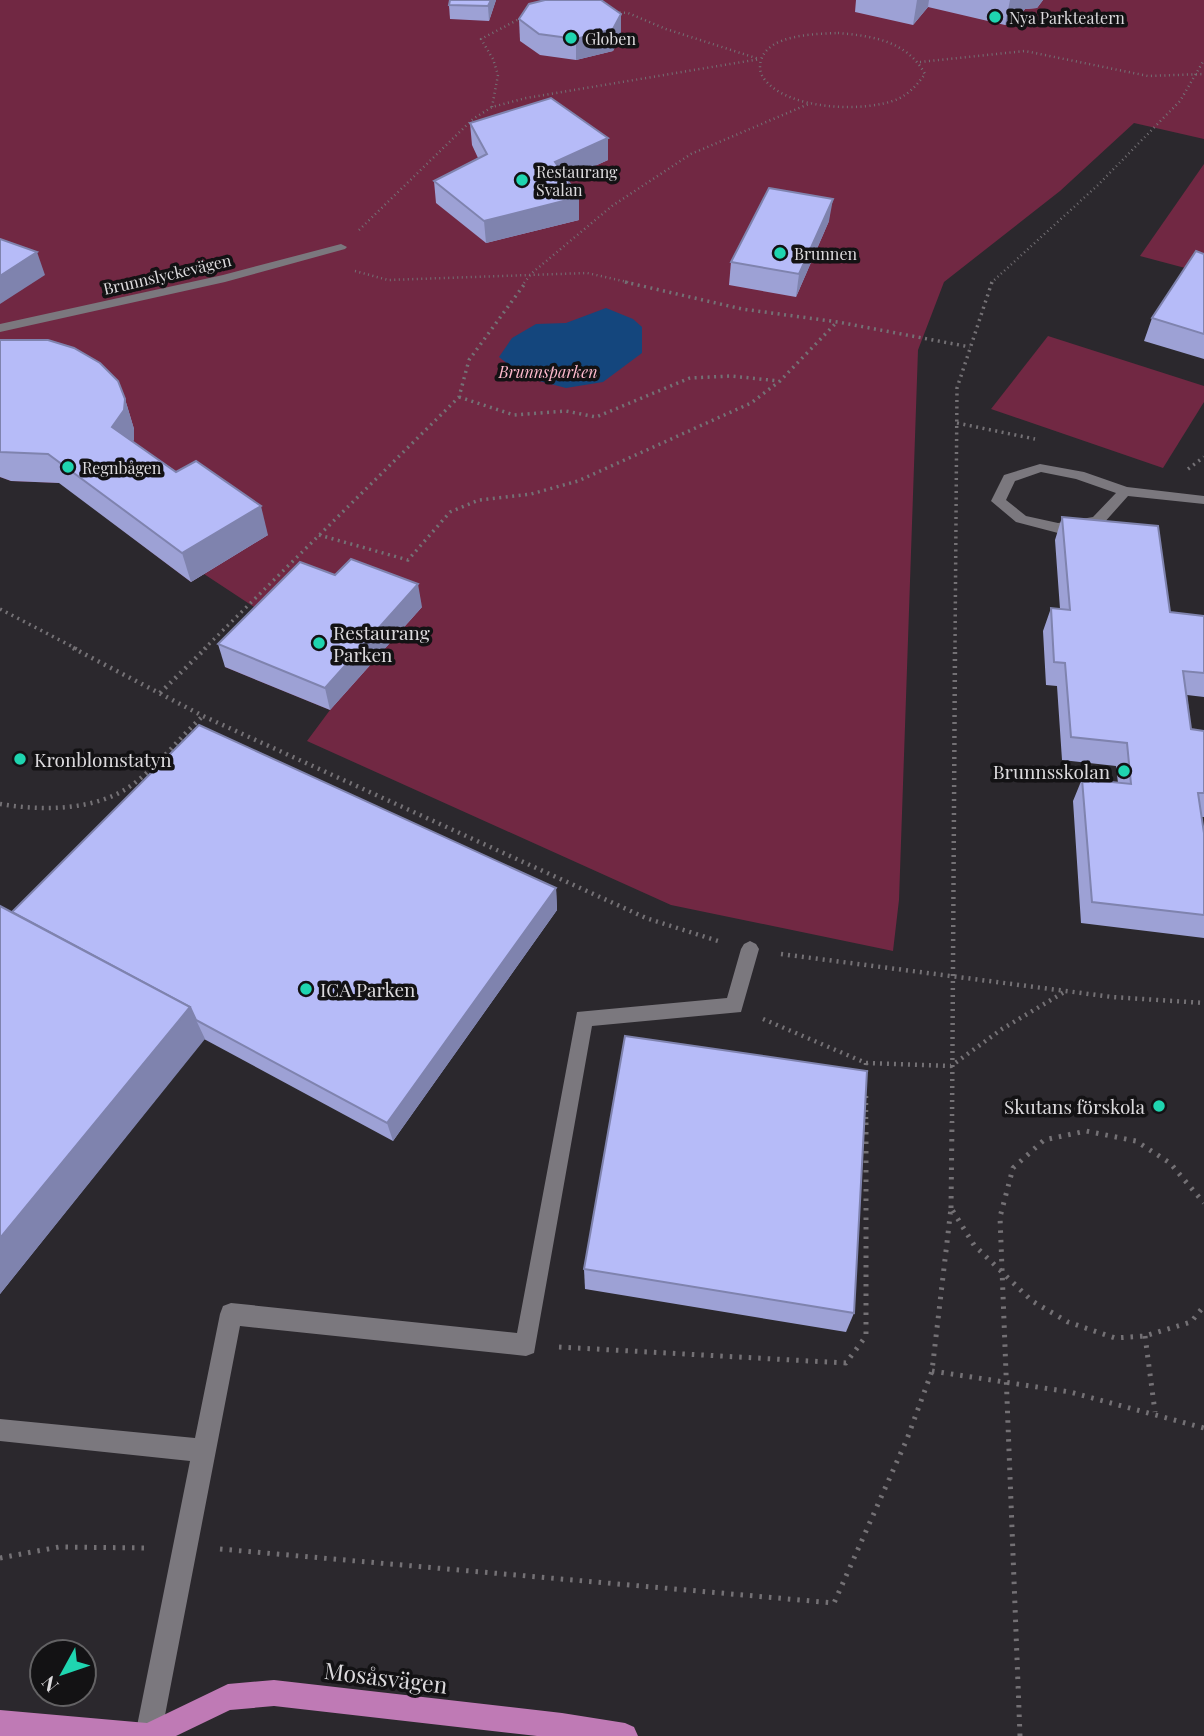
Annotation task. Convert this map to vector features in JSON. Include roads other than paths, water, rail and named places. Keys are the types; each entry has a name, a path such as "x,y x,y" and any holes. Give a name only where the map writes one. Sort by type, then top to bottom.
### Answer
{"main road":[{"name":"Mosåsvägen","path":"149,1736 228,1697 274,1693 562,1726 625,1736"},
{"path":"0,1723 149,1736"}],"lane":[{"name":"Brunnslyckevägen","path":"0,328 225,278 341,247"},
{"path":"1125,491 1098,521 1058,528 1021,519 998,501 1009,478 1040,468 1079,475 1125,491 1204,500"},
{"path":"149,1736 231,1314 526,1345 584,1018 734,1006 750,948"},
{"path":"0,1430 205,1451"}],"water":[{"path":"606,308 633,319 642,327 642,353 603,382 566,388 524,377 499,357 512,338 536,324 566,323"}],"place":[{"name":"Nya Parkteatern","path":"995,17"},
{"name":"Globen","path":"571,38"},
{"name":"Restaurang Svalan","path":"522,180"},
{"name":"Brunnen","path":"780,253"},
{"name":"Regnbågen","path":"68,467"},
{"name":"Restaurang Parken","path":"319,643"},
{"name":"Kronblomstatyn","path":"20,759"},
{"name":"Brunnsskolan","path":"1124,771"},
{"name":"ICA Parken","path":"306,989"},
{"name":"Skutans förskola","path":"1159,1106"}],"park label":[{"name":"Brunnsparken","path":"548,371"}]}
